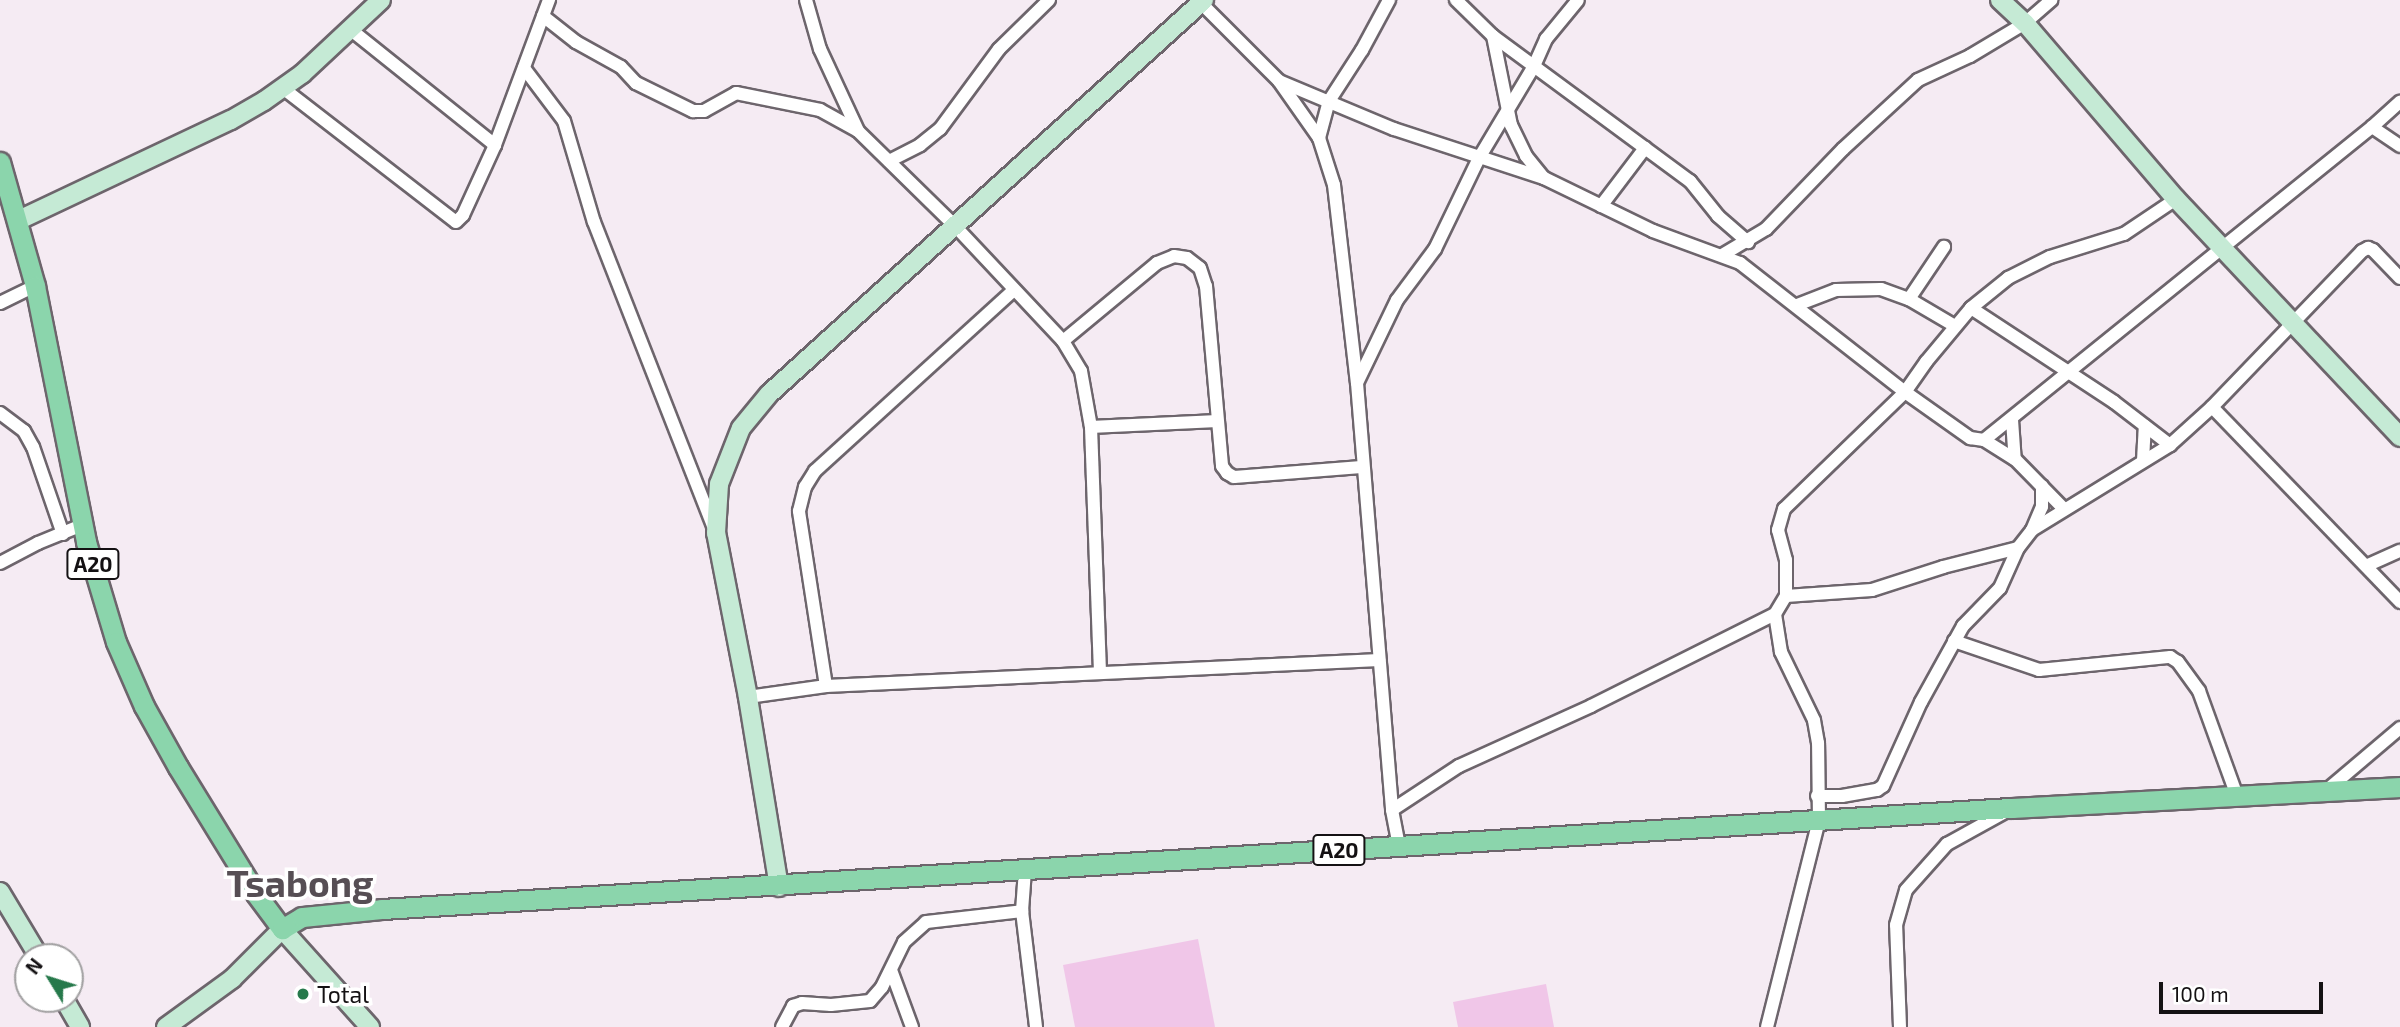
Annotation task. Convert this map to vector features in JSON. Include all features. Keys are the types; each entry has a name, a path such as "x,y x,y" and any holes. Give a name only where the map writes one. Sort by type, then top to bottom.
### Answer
{"main road":[{"name":"A20","path":"0,162 19,220 35,286 82,525 110,625 144,706 240,869 282,929 302,917 359,911 2400,786"}],"street":[{"path":"19,220 231,120 284,89 381,0"},
{"path":"284,89 456,222 463,215 495,145 548,0"},
{"path":"806,0 820,49 858,131"},
{"path":"889,162 920,145 940,129 999,49 1049,0"},
{"path":"1319,138 1329,101 1362,50 1389,0"},
{"path":"1456,0 1493,36 1689,181 1713,210 1748,242"},
{"path":"1357,383 1397,300 1435,249 1479,158 1534,66 1546,38 1578,0"},
{"path":"2000,0 2025,23 2176,199 2400,437"},
{"path":"1724,254 1766,229 1843,149 1918,80 1970,55 2025,23 2051,0"},
{"path":"716,533 719,484 736,440 751,414 769,394 1203,2 1279,81 1319,138 1334,186 1357,383 1392,810 1399,846"},
{"path":"543,16 576,42 621,67 636,83 693,111 704,111 736,93 820,110 858,131 955,226 1063,341 1081,371 1091,427 1100,673"},
{"path":"351,29 495,145"},
{"path":"1493,36 1506,110 1519,143 1544,178"},
{"path":"524,68 564,121 594,222 716,533 748,697 779,887"},
{"path":"1279,81 1394,129 1544,178 1653,230 1724,254 1763,278 1905,392 1970,438 1984,440 2015,459 2064,509"},
{"path":"1984,440 2012,420 2068,371 2400,102"},
{"path":"2372,127 2400,146"},
{"path":"1601,206 1645,148"},
{"path":"1392,810 1459,766 1591,706 1774,614 1786,596 1786,560 1777,530 1784,509 1905,392 1971,308 2008,278 2050,257 2124,234 2176,199"},
{"path":"1909,299 1944,247"},
{"path":"2032,530 2170,445 2212,407 2292,322 2368,248 2400,278"},
{"path":"1063,341 1157,263 1174,256 1187,258 1200,268 1206,286 1222,467 1234,477 1362,467"},
{"path":"0,303 35,286"},
{"path":"1797,305 1836,290 1853,287 1881,289 1909,299 1955,326"},
{"path":"826,686 799,511 805,487 815,471 1014,290"},
{"path":"1971,308 2068,371 2170,445"},
{"path":"2212,407 2368,565 2400,602"},
{"path":"0,413 23,431 33,447 63,534"},
{"path":"2012,420 2015,459"},
{"path":"1091,427 1217,421"},
{"path":"2143,461 2145,426"},
{"path":"1817,796 1877,790 1887,782 1921,702 1963,625 2000,588 2018,548 2032,530 2042,506 2042,485"},
{"path":"0,564 82,525"},
{"path":"1786,596 1872,590 1943,567 2018,548"},
{"path":"2368,565 2400,551"},
{"path":"1767,1027 1819,820 1818,743 1814,720 1782,652 1774,614"},
{"path":"1954,641 2039,670 2170,657 2178,662 2199,691 2237,796"},
{"path":"748,697 826,686 1379,660"},
{"path":"2328,790 2400,728"},
{"path":"1900,1027 1896,925 1906,890 1947,844 2012,808"},
{"path":"1025,870 1022,911 1036,1027"},
{"path":"0,892 31,943"},
{"path":"782,1027 793,1006 802,1003 831,1005 870,1001 882,987 904,942 926,922 1022,911"},
{"path":"166,1027 222,988 282,929 370,1027"},
{"path":"891,970 912,1027"}],"shaded area":[{"path":"1198,939 1215,1027 1075,1027 1063,965"},
{"path":"1546,984 1554,1027 1458,1027 1453,1002"}],"place":[{"name":"Total","path":"303,994"}],"district":[{"name":"Tsabong","path":"300,882"}]}
